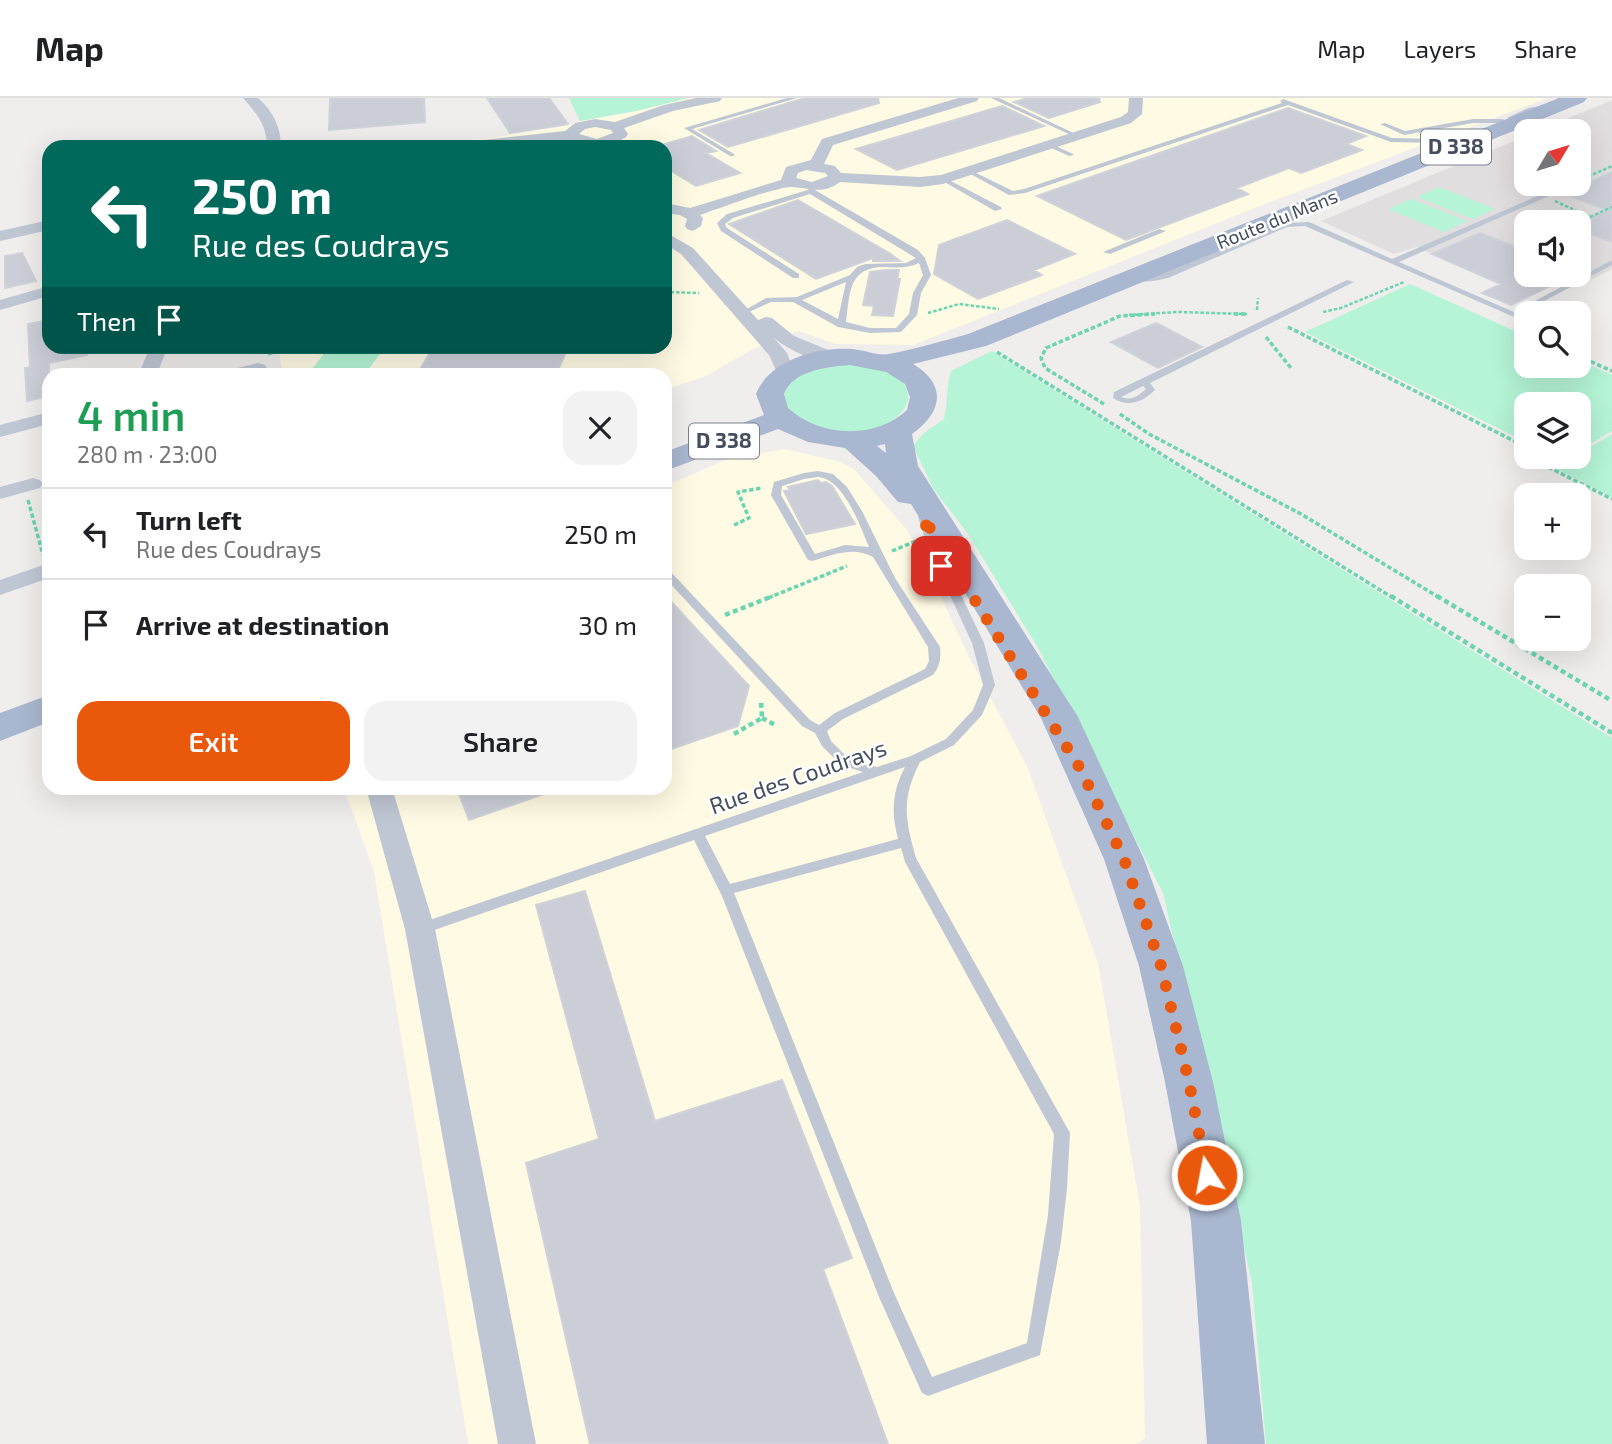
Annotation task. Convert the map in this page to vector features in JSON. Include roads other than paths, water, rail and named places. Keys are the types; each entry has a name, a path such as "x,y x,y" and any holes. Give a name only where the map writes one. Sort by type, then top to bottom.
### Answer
{"main road":[{"name":"Route du Mans","path":"887,363 977,340 1288,220 1559,102 1577,98"},
{"name":"Route du Mans","path":"915,379 977,340"},
{"path":"831,358 869,359 887,363 915,379 924,392 924,406 915,420 897,430 852,439 811,434 782,418 773,407 771,395 776,383 786,373 807,363 831,358"},
{"name":"D 338","path":"672,459 782,418"},
{"path":"897,430 903,466 1059,717 1124,859 1161,966 1189,1082 1216,1221 1236,1444"},
{"path":"852,439 887,470 923,517 1081,770"},
{"path":"0,728 42,711"}],"street":[{"path":"250,98 264,109 275,140"},
{"path":"571,135 575,129 587,124 616,126 669,108 715,98"},
{"path":"812,166 817,163 825,143 845,141 972,98"},
{"path":"672,209 690,213 791,182 812,189 835,177 943,179 1132,117 1135,114 1136,98"},
{"path":"612,140 621,134 616,126"},
{"path":"502,140 571,135 582,140"},
{"path":"791,182 787,176 790,170 812,166 830,169 835,177"},
{"path":"672,234 687,230 695,222 690,213"},
{"path":"0,236 42,230"},
{"path":"687,230 687,251"},
{"path":"672,241 687,251 778,352 786,373"},
{"path":"723,291 788,340 831,358"},
{"path":"0,305 42,293"},
{"path":"0,431 42,420"},
{"path":"0,493 33,484"},
{"path":"0,588 42,572"},
{"path":"382,795 420,929 517,1444"}],"lane":[{"path":"732,155 687,128 794,98"},
{"path":"994,98 1077,136"},
{"path":"1276,98 1391,141 1439,141 1467,136 1530,109 1559,102"},
{"path":"968,171 1012,192 1026,191 1288,103"},
{"path":"1383,124 1404,133 1473,121 1503,121"},
{"path":"1049,145 1071,155"},
{"path":"943,179 998,209"},
{"path":"796,276 724,229 721,223 730,216 812,189 915,251 921,258 927,275 917,293 914,313 898,330 848,328 821,317 796,299"},
{"path":"1391,262 1545,196"},
{"path":"1288,220 1306,224 1514,315 1612,262"},
{"path":"1107,252 1162,231"},
{"path":"749,310 769,300 796,299 852,277 868,267 913,265 921,258"},
{"path":"841,325 852,277"},
{"path":"1145,382 1350,282"},
{"path":"820,730 839,716 929,672 934,666 934,648 878,555 870,532 839,484 831,476 812,475 776,486 776,495 812,558 854,546 866,547 878,555"},
{"name":"Rue des Coudrays","path":"420,929 915,759 950,742 978,712 989,685 978,643 936,555 923,517"},
{"path":"672,579 806,723 820,730 826,743 845,762 877,772"},
{"path":"698,834 726,890 887,1297 928,1387 1034,1349 1054,1246 1062,1177 1062,1133 915,868 897,809 902,783 915,759"},
{"path":"726,890 905,842"}]}
